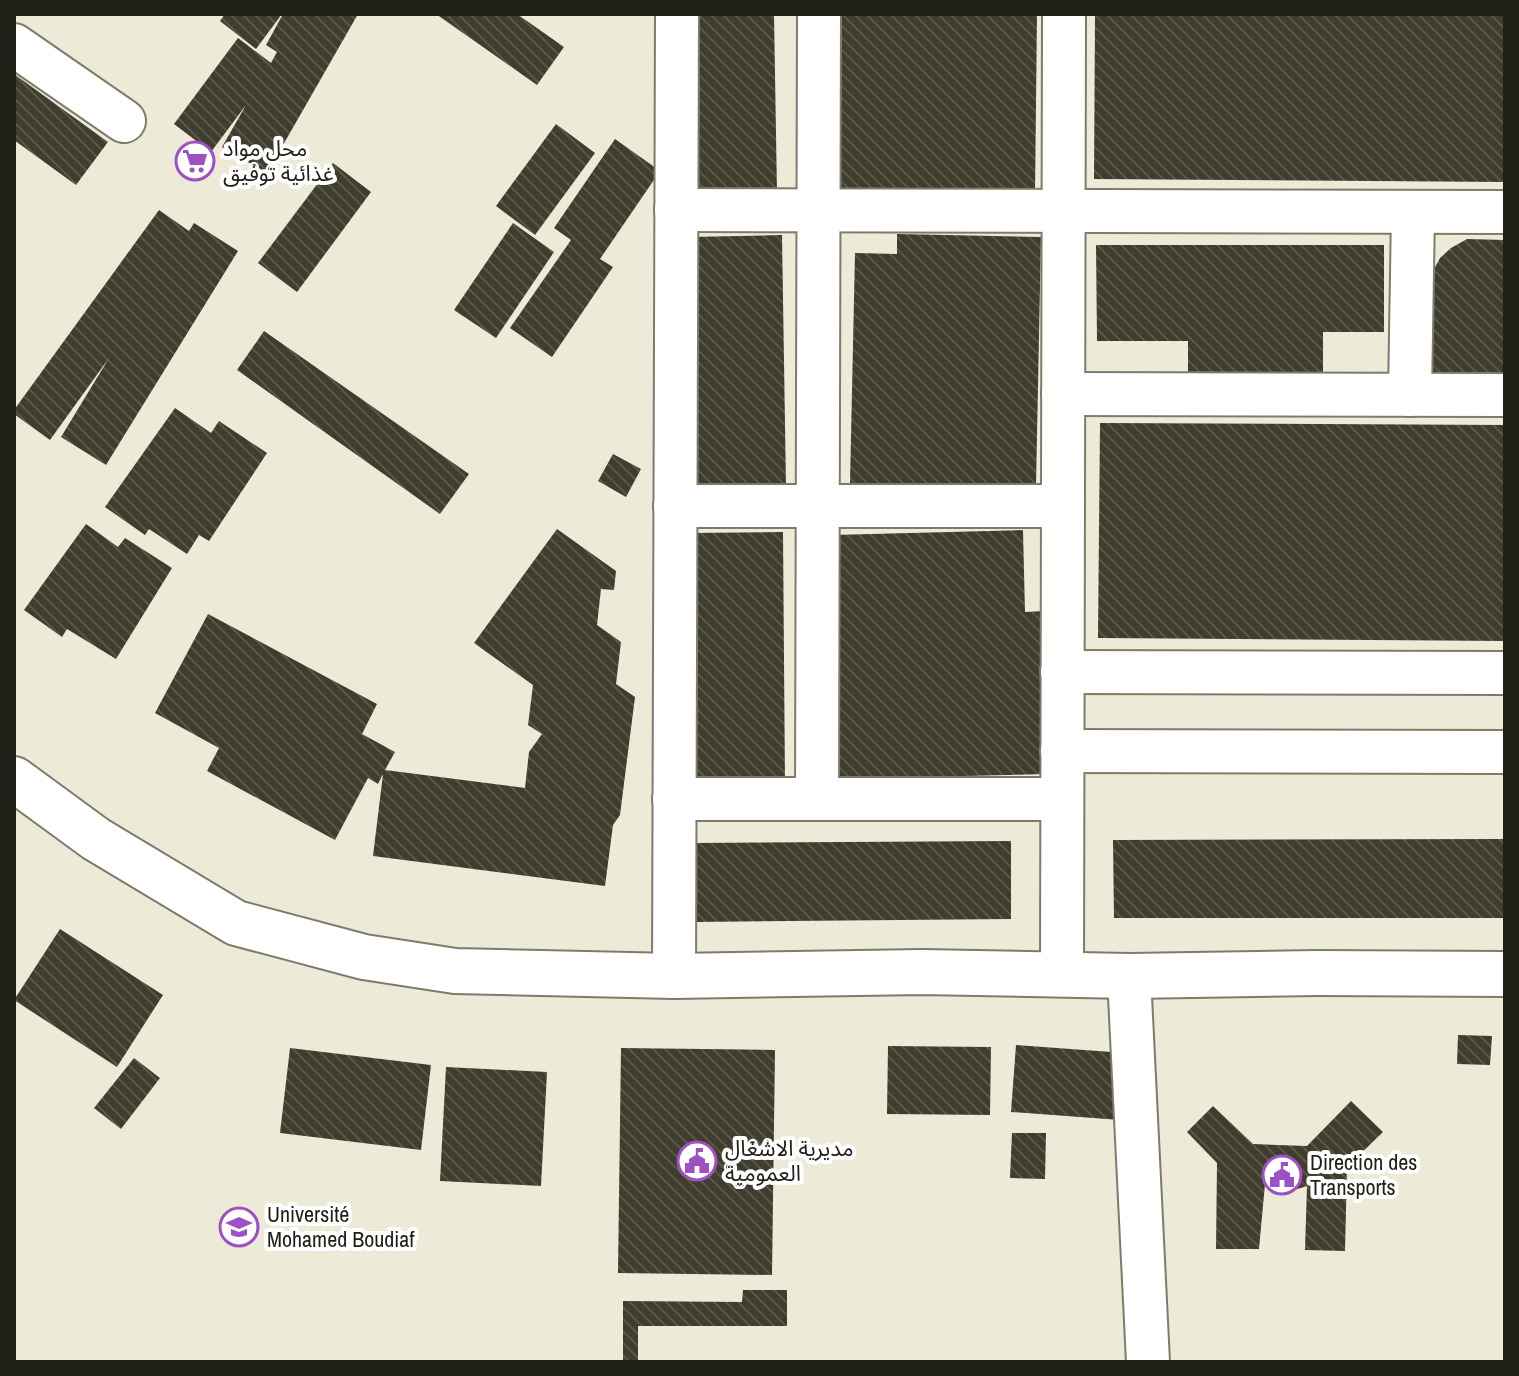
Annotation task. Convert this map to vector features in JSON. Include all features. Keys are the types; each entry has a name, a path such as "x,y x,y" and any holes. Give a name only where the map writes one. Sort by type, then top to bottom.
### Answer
{"main road":[{"path":"14,779 96,839 236,923 364,957 455,971 674,976 922,972 1129,976 1505,974"}],"street":[{"path":"674,976 677,14"},
{"path":"817,799 819,14"},
{"path":"1062,975 1064,14"},
{"path":"14,45 124,121"},
{"path":"676,210 1505,212"},
{"path":"1410,395 1413,212"},
{"path":"1063,394 1505,395"},
{"path":"675,506 1063,506"},
{"path":"1062,672 1505,673"},
{"path":"1062,751 1505,752"},
{"path":"674,799 1062,799"},
{"path":"1129,976 1148,1362"}],"building":[{"path":"225,14 282,14 256,49 220,21"},
{"path":"283,14 358,14 267,173 222,147 246,105 211,152 174,124 238,38 271,63 277,52 266,45"},
{"path":"436,14 517,14 564,47 537,85"},
{"path":"685,14 774,14 777,193 688,194"},
{"path":"839,14 1037,14 1035,194 838,193"},
{"path":"1095,14 1505,14 1505,182 1094,179"},
{"path":"14,74 108,142 76,185 14,140"},
{"path":"556,124 595,153 535,235 496,206"},
{"path":"615,139 660,171 600,259 613,267 552,357 510,328 571,240 554,228"},
{"path":"333,163 371,192 297,292 258,263"},
{"path":"159,210 189,231 194,223 238,251 106,465 61,437 109,358 50,440 14,414 14,410"},
{"path":"513,223 554,252 496,338 454,310"},
{"path":"897,234 1041,237 1036,486 850,483 855,253 897,254"},
{"path":"782,235 786,488 692,489 688,237"},
{"path":"1467,239 1505,240 1505,379 1425,376 1432,273 1440,258"},
{"path":"1096,245 1384,245 1384,332 1323,332 1323,377 1188,378 1188,341 1097,341"},
{"path":"264,331 469,474 440,514 237,370"},
{"path":"175,408 211,433 219,421 267,453 209,541 199,535 187,554 149,529 145,535 105,507"},
{"path":"1100,423 1505,425 1505,641 1098,638"},
{"path":"613,454 641,469 626,497 598,481"},
{"path":"86,524 118,547 125,538 172,568 116,659 67,629 62,637 24,610"},
{"path":"557,529 616,571 614,590 601,589 597,625 621,642 616,684 635,697 620,815 613,825 605,886 373,856 383,774 378,784 368,778 335,840 207,771 219,748 155,713 208,614 377,704 362,734 395,752 385,770 525,788 529,752 542,734 528,725 533,685 474,643"},
{"path":"1023,530 1025,612 1045,611 1049,774 838,779 832,535"},
{"path":"783,532 785,785 690,786 688,533"},
{"path":"1505,839 1505,918 1114,918 1113,840"},
{"path":"1011,841 1011,919 694,922 693,843"},
{"path":"60,929 163,995 117,1067 14,1000"},
{"path":"1458,1035 1492,1036 1490,1065 1457,1064"},
{"path":"1016,1045 1125,1053 1120,1120 1011,1112"},
{"path":"888,1046 991,1047 990,1115 887,1114"},
{"path":"290,1048 431,1065 421,1150 280,1133"},
{"name":"مديرية الاشغال العمومية","path":"621,1048 775,1050 772,1275 618,1273"},
{"path":"134,1058 160,1078 121,1129 94,1108"},
{"path":"446,1067 547,1072 541,1186 440,1181"},
{"name":"Direction des Transports","path":"1351,1101 1383,1132 1347,1167 1345,1251 1305,1250 1307,1186 1291,1191 1277,1190 1265,1184 1259,1249 1216,1249 1217,1163 1187,1132 1213,1106 1253,1144 1307,1146"},
{"path":"1012,1133 1046,1133 1045,1179 1010,1178"},
{"path":"743,1290 787,1290 787,1326 638,1326 638,1362 623,1362 623,1301 742,1302"}],"place":[{"name":"محل مواد غذائية توفيق","path":"195,161"},
{"name":"مديرية الاشغال العمومية","path":"697,1161"},
{"name":"Direction des Transports","path":"1282,1175"},
{"name":"Université Mohamed Boudiaf","path":"239,1227"}]}
